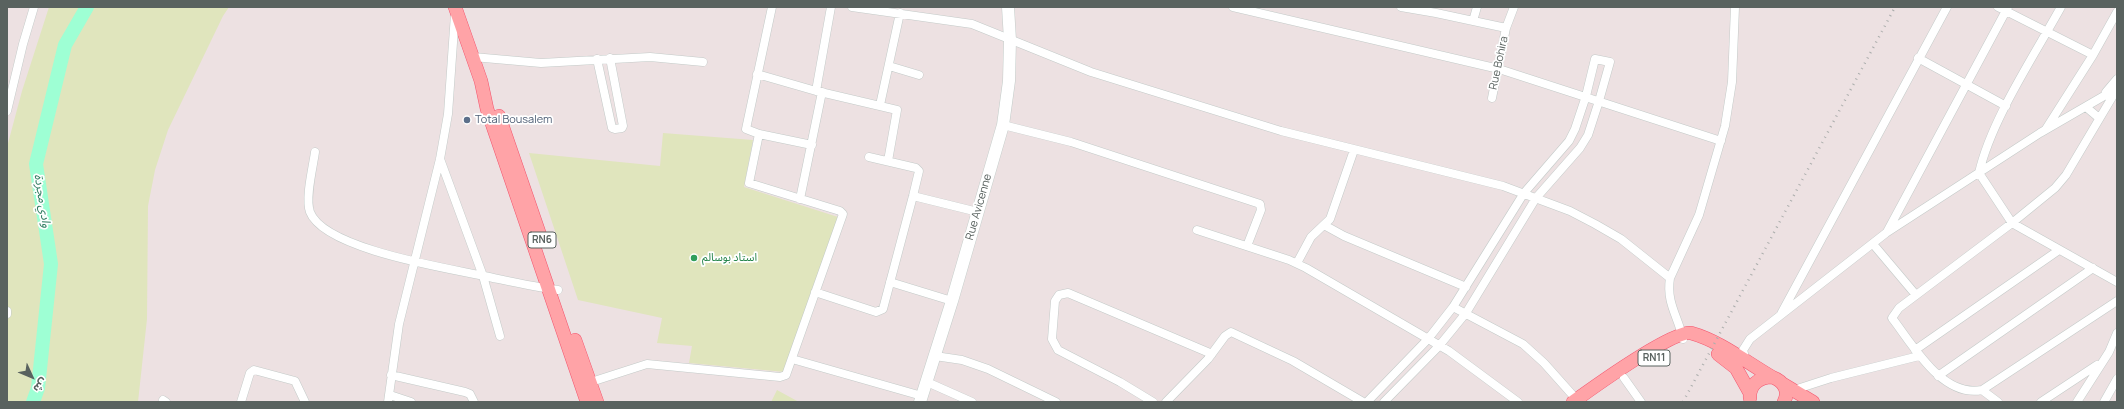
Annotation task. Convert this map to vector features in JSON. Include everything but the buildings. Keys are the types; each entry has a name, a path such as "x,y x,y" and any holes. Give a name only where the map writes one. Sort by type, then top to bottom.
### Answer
{"main road":[{"name":"RN6","path":"455,7 481,81 495,106 512,168 576,356 587,402"},
{"path":"1683,337 1690,333 1715,344 1813,402"},
{"path":"1683,337 1698,342 1725,357 1743,377 1750,399"},
{"name":"RN11","path":"1579,401 1624,378 1683,337"},
{"name":"RN11","path":"1579,401 1663,342 1683,337"},
{"name":"RN6","path":"576,356 591,382 597,402"},
{"path":"1750,399 1753,385 1758,380 1772,377"},
{"path":"1784,402 1786,391 1789,387"}],"street":[{"path":"411,402 389,398 391,375 399,324 440,159 448,114 455,7"},
{"path":"772,7 746,129 759,134 812,145"},
{"path":"800,199 812,145 831,7"},
{"path":"852,7 972,24 1091,72 1281,132 1441,170 1524,193 1583,218 1621,239 1670,278"},
{"name":"Rue Avicenne","path":"921,399 952,301 1003,124 1009,81 1010,40 1008,7"},
{"path":"1233,7 1248,9 1499,69 1721,141"},
{"name":"Rue Bohira","path":"1403,7 1437,10 1474,21 1506,28"},
{"path":"1474,21 1477,7"},
{"name":"Rue Bohira","path":"1492,98 1506,28 1514,7"},
{"path":"1683,337 1668,294 1670,278 1699,215 1721,141 1730,100 1736,7"},
{"path":"1779,318 1918,58 1947,7"},
{"path":"1998,7 2007,9 2047,32 2093,55"},
{"path":"1978,174 1985,152 2006,106 2061,7"},
{"path":"7,111 9,94 32,8"},
{"path":"1886,233 2007,9"},
{"path":"2045,131 2093,55 2117,12"},
{"path":"880,105 900,13"},
{"path":"473,57 541,63 610,58 650,57 703,62"},
{"path":"597,59 612,128 615,130 622,128 623,126 610,58"},
{"path":"1918,58 2006,106"},
{"path":"1367,402 1428,339 1453,307 1524,193 1569,141 1575,129 1586,96 1595,59 1610,62 1588,135 1580,148 1536,198 1466,314 1439,346 1384,402"},
{"path":"889,66 919,75"},
{"path":"757,74 819,92 895,109 897,111 888,161"},
{"path":"2099,100 2117,79"},
{"path":"1746,362 1743,350 1746,343 1886,233 2045,131 2117,89"},
{"path":"2117,89 2066,175 2054,188 2012,223 1899,308 1892,318 1917,353 1938,376 1966,391 1982,390 2117,301"},
{"path":"2086,107 2100,118"},
{"path":"1003,124 1071,142 1257,202 1260,204 1261,210 1247,246"},
{"path":"591,382 647,364 780,377 786,375 844,214 748,182 759,134"},
{"path":"1297,263 1311,237 1330,219 1354,150"},
{"path":"315,152 309,204 314,219 328,230 353,244 414,262 554,290"},
{"path":"815,292 879,312 883,309 913,196 918,170 869,157"},
{"path":"440,159 483,276 500,336"},
{"path":"1978,174 2012,223 2117,282"},
{"path":"913,196 978,212"},
{"path":"1324,225 1344,236 1466,287"},
{"path":"1197,230 1297,263 1428,339 1518,402"},
{"path":"1873,244 1916,295"},
{"path":"1789,387 1830,378 1917,353 2058,250"},
{"path":"1938,376 2093,268"},
{"path":"890,282 952,301"},
{"path":"1153,402 1120,382 1058,350 1052,339 1055,301 1059,295 1068,293 1212,354"},
{"path":"1453,307 1523,344 1544,363 1579,401"},
{"path":"1166,402 1212,354 1225,336 1231,332 1293,361 1363,402"},
{"path":"2077,402 2101,362 2109,352 2117,333"},
{"path":"935,356 981,366 1056,402"},
{"path":"792,359 921,399"},
{"path":"2041,402 2101,362"},
{"path":"241,402 250,373 253,370 295,381 305,402"},
{"path":"391,375 465,392 470,394 474,402"},
{"path":"1624,378 1640,402"},
{"path":"2104,402 2117,379"},
{"path":"927,382 972,402"},
{"path":"1982,390 1998,402"}],"green space":[{"path":"49,7 229,7 223,16 168,130 155,170 148,206 147,319 138,402 7,402 7,147 22,91"},
{"name":"استاد بوسالم","path":"663,133 753,140 744,187 838,217 785,372 689,363 692,346 657,343 662,318 578,300 529,153 660,166"},
{"path":"777,390 799,402 771,402"}],"waterway":[{"name":"وادي مجردة","path":"33,402 38,388 51,264 36,164 65,45 87,7"}],"railway":[{"path":"1683,402 1895,7"}],"place":[{"name":"Total Bousalem","path":"467,120"},
{"name":"استاد بوسالم","path":"694,258"}]}
